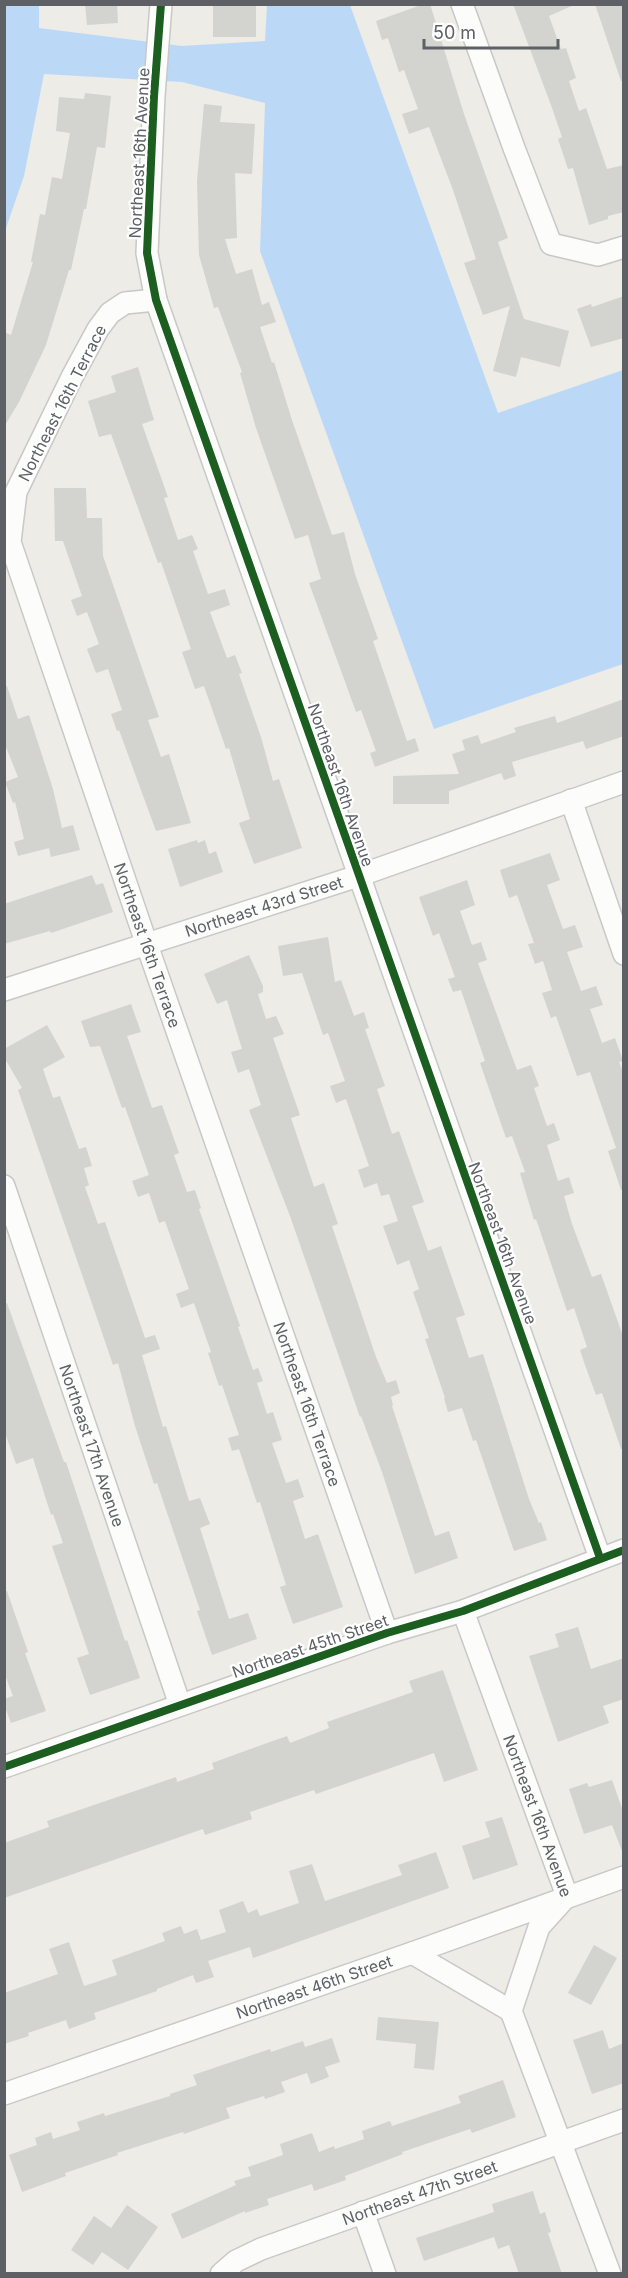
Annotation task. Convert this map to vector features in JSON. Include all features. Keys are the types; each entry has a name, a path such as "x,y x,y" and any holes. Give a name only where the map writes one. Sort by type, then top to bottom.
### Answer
{"street":[{"path":"462,4 551,244 598,255 624,247"},
{"name":"Northeast 16th Avenue","path":"161,8 154,96 147,253 156,300 600,1558"},
{"name":"Northeast 16th Terrace","path":"156,300 125,303 110,313 98,329 72,376 16,492 10,542 147,945 387,1633"},
{"name":"Northeast 43rd Street","path":"4,990 358,876 624,782"},
{"path":"571,800 624,954"},
{"name":"Northeast 17th Avenue","path":"4,1186 180,1705"},
{"name":"Northeast 45th Street","path":"4,1767 387,1633 463,1611 624,1550"},
{"name":"Northeast 16th Avenue","path":"463,1611 567,1896 539,1927 511,2011"},
{"name":"Northeast 46th Street","path":"4,2094 624,1877"},
{"path":"412,1953 511,2011 610,2274"},
{"name":"Northeast 47th Street","path":"221,2274 236,2260 363,2212 624,2120"},
{"path":"363,2212 385,2274"}],"water":[{"path":"5,5 39,5 39,28 182,46 265,41 267,5 350,5 498,413 623,370 623,664 434,729 260,251 265,103 182,82 44,74 24,176 5,231"}],"building":[{"path":"85,4 117,4 118,23 87,25"},
{"path":"213,4 256,4 256,37 213,37"},
{"path":"424,4 430,4 464,114 508,238 498,242 524,319 569,331 560,367 521,357 516,377 493,371 510,306 483,315 464,263 476,259 453,190 429,127 409,134 402,114 418,109 404,70 399,72 388,38 382,40 376,21"},
{"path":"513,4 576,4 549,16 561,49 566,48 576,78 569,81 579,111 586,108 607,169 624,165 624,212 608,216 608,219 589,225 573,168 568,169 558,139 562,137"},
{"path":"595,4 624,4 624,81 621,81"},
{"path":"85,93 111,96 105,148 97,147 86,209 84,209 71,270 69,270 46,345 19,402 4,427 4,332 11,335 33,262 31,262 40,214 45,215 52,177 62,179 70,133 56,131 59,97 84,99"},
{"path":"204,104 222,106 220,122 255,124 252,174 235,173 237,238 225,239 236,274 252,269 262,305 269,302 276,322 260,327 272,363 274,362 332,535 344,532 355,574 378,639 373,641 407,741 415,738 419,751 375,767 370,753 376,751 361,710 356,712 309,583 321,579 308,535 295,539 256,428 240,373 242,372 218,307 214,308 199,255 197,181"},
{"path":"624,296 624,338 591,347 577,309 591,304 592,307"},
{"path":"138,367 154,420 142,424 168,497 164,498 178,540 192,535 198,549 193,551 208,594 225,589 230,605 210,612 227,658 235,655 273,781 279,779 302,848 254,864 239,823 250,819 229,748 226,749 204,686 195,689 182,652 191,649 161,562 158,563 111,434 99,437 88,401 116,392 111,376"},
{"path":"54,488 86,488 87,518 102,518 103,556 159,717 148,720 161,757 169,754 191,823 156,831 111,714 122,710 108,669 96,673 87,649 99,644 87,612 77,616 71,600 82,596 63,541 55,541"},
{"path":"4,686 7,686 18,719 29,715 53,789 62,828 73,825 80,850 51,857 49,848 18,856 14,842 24,839 15,802 13,803 5,782 18,777 4,742"},
{"path":"624,699 624,736 586,749 583,741 512,762 516,776 504,780 501,773 449,791 449,804 393,804 393,776 459,774 452,754 465,750 462,740 478,735 481,744 516,732 514,728 555,716 557,723"},
{"path":"197,840 198,843 205,840 209,854 216,851 223,872 180,887 168,849"},
{"path":"550,853 560,880 547,885 563,929 575,925 583,947 567,952 581,991 596,986 603,1005 590,1009 602,1043 615,1038 623,1061 619,1062 624,1075 624,1189 621,1190 608,1151 616,1148 590,1072 577,1076 556,1016 551,1018 542,993 552,990 543,961 535,964 528,944 534,943 517,895 509,898 500,870"},
{"path":"92,875 96,885 103,883 113,912 51,933 50,931 4,944 4,904"},
{"path":"467,880 475,905 460,911 472,945 481,942 487,960 478,963 517,1070 531,1065 539,1086 534,1088 547,1126 554,1123 560,1140 547,1145 558,1181 569,1177 574,1193 564,1196 572,1224 592,1277 601,1274 624,1339 624,1449 621,1449 602,1393 596,1395 580,1350 587,1347 574,1308 567,1311 536,1219 534,1220 520,1173 525,1172 512,1136 506,1138 480,1063 485,1061 461,990 453,992 448,979 455,977 439,933 433,936 419,897"},
{"path":"328,937 335,982 341,980 354,1016 364,1012 369,1028 365,1029 385,1086 377,1089 392,1134 399,1131 424,1202 412,1206 428,1251 441,1246 465,1315 456,1318 469,1358 483,1354 529,1499 547,1540 514,1551 476,1440 473,1441 462,1408 448,1412 425,1339 429,1338 413,1292 419,1289 409,1260 397,1265 383,1226 398,1221 389,1194 381,1196 377,1183 364,1188 358,1170 369,1166 346,1099 336,1103 330,1086 345,1081 328,1033 323,1035 302,973 283,976 278,946"},
{"path":"249,955 263,986 263,992 258,994 266,1019 276,1016 284,1034 273,1038 300,1115 291,1118 314,1187 324,1183 338,1224 332,1226 376,1357 387,1383 396,1380 400,1393 391,1397 392,1406 435,1536 449,1531 458,1558 415,1574 382,1472 360,1417 290,1216 249,1110 261,1105 249,1069 238,1073 231,1052 242,1049 227,1000 217,1004 204,974"},
{"path":"131,1004 141,1032 127,1036 152,1108 162,1105 179,1153 174,1155 187,1192 195,1190 201,1208 199,1209 253,1370 258,1368 263,1381 257,1383 267,1414 273,1412 282,1440 272,1443 286,1483 298,1479 304,1497 293,1501 305,1539 318,1534 343,1607 293,1624 280,1587 286,1585 260,1502 257,1503 239,1449 232,1451 228,1438 239,1435 222,1385 219,1386 208,1353 211,1352 194,1303 181,1308 176,1294 189,1289 165,1221 159,1223 149,1193 138,1197 132,1181 149,1175 100,1046 90,1047 81,1021"},
{"path":"47,1025 65,1057 43,1069 53,1098 60,1096 79,1149 86,1147 92,1166 84,1168 89,1185 85,1187 98,1224 105,1222 145,1338 155,1335 160,1349 142,1355 163,1427 166,1426 189,1501 200,1498 210,1524 200,1528 229,1619 248,1613 257,1639 212,1655 197,1611 200,1610 135,1426 118,1363 113,1365 18,1090 22,1088 4,1057 4,1049"},
{"path":"7,1303 64,1462 66,1462 125,1641 127,1640 140,1678 90,1695 77,1658 89,1654 52,1546 63,1543 53,1514 51,1515 33,1458 16,1464 4,1430 4,1304"},
{"path":"4,1591 7,1591 28,1652 25,1653 46,1711 11,1723 4,1704 4,1699 13,1696 4,1672"},
{"path":"578,1627 591,1669 624,1658 624,1699 603,1706 609,1723 558,1742 529,1656 559,1647 555,1634"},
{"path":"443,1670 478,1770 444,1782 434,1753 316,1794 314,1790 250,1812 252,1819 205,1835 203,1829 4,1898 4,1843 49,1827 47,1821 176,1777 177,1782 214,1769 212,1763 270,1742 287,1736 290,1743 329,1728 327,1722 413,1692 409,1681"},
{"path":"612,1780 624,1814 624,1851 622,1851 612,1825 584,1834 569,1789 587,1783 589,1787"},
{"path":"502,1817 518,1865 473,1880 462,1846 490,1837 485,1822"},
{"path":"436,1852 449,1888 253,1958 250,1947 208,1961 214,1977 196,1983 193,1975 157,1989 157,1991 94,2013 96,2019 69,2029 66,2020 4,2044 4,1993 58,1974 49,1949 69,1942 84,1986 117,1975 112,1960 165,1941 162,1933 181,1926 184,1934 197,1929 201,1940 226,1932 219,1910 243,1901 248,1913 257,1909 260,1916 299,1903 289,1871 312,1864 325,1901 402,1875 398,1865"},
{"path":"594,1945 617,1958 591,2005 568,1993"},
{"path":"378,2017 439,2022 434,2070 414,2068 416,2044 376,2040"},
{"path":"603,2030 609,2049 624,2043 624,2083 592,2094 573,2040"},
{"path":"332,2038 340,2062 325,2067 329,2077 311,2084 307,2073 281,2082 285,2092 226,2108 230,2118 117,2153 118,2155 65,2173 66,2176 22,2192 9,2155 37,2145 35,2138 51,2132 53,2139 80,2130 77,2122 170,2096 170,2094 197,2085 193,2075 270,2049 271,2052 303,2041 305,2047"},
{"path":"503,2080 516,2117 472,2133 470,2129 402,2152 403,2154 345,2176 346,2180 314,2191 312,2184 267,2199 269,2205 245,2213 245,2211 182,2239 171,2214 236,2185 234,2181 251,2176 248,2167 283,2155 280,2144 312,2133 319,2152 334,2146 335,2149 364,2139 362,2131 390,2121 392,2126 461,2103 458,2096"},
{"path":"533,2191 540,2214 545,2212 551,2232 548,2233 562,2274 519,2274 509,2245 498,2249 494,2237 424,2261 416,2238 494,2212 492,2204"},
{"path":"127,2205 158,2227 128,2270 102,2252 93,2265 71,2250 94,2216 111,2228"}],"cycle path":[{"path":"161,4 154,96 147,253 156,300 600,1558"},
{"path":"4,1767 387,1633 463,1611 624,1550"}]}
